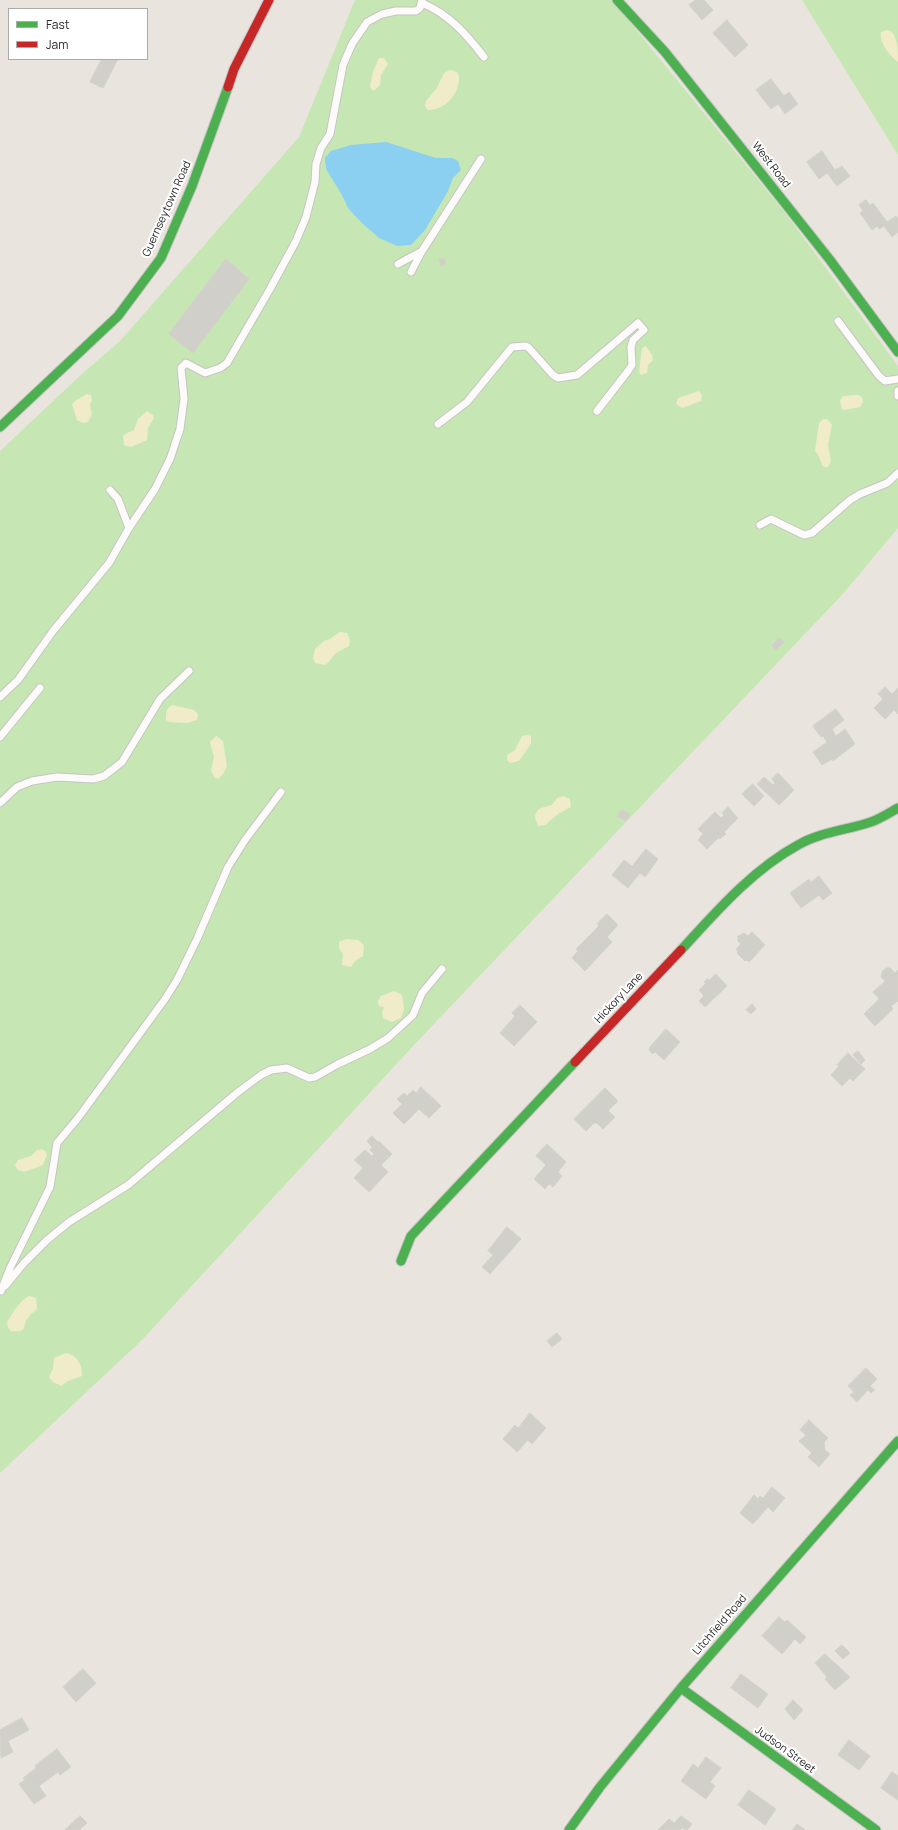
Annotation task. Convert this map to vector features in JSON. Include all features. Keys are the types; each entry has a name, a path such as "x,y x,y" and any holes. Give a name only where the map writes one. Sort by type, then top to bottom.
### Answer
{"street":[{"name":"Guernseytown Road","path":"0,427 118,316 161,258 192,186 234,69 269,0"},
{"name":"West Road","path":"617,0 665,52 830,260 898,352"},
{"name":"Hickory Lane","path":"400,1261 411,1236 730,898 766,867 799,844 834,832 872,822 898,808"},
{"name":"Litchfield Road","path":"569,1830 600,1787 681,1688 898,1441"},
{"name":"Judson Street","path":"681,1688 876,1830"}],"lane":[{"path":"0,697 18,680 53,631 109,563 129,528 155,489 180,429 184,400 181,368 186,363 205,373 220,368 227,363 270,289 296,241 312,201 316,182 316,164 321,148 330,134 343,65 352,44 367,22 382,14 396,11 416,11 422,1 456,24 484,57"},
{"path":"411,272 422,251 480,159"},
{"path":"398,264 422,251"},
{"path":"838,321 879,376 885,381 898,380"},
{"path":"438,424 467,402 512,347 526,346 529,348 553,375 558,378 577,375 638,323 644,330 633,340 631,347 632,365 597,411"},
{"path":"760,525 771,519 804,535 812,532 850,500 887,483 898,473"},
{"path":"110,490 118,499 129,528"},
{"path":"0,803 17,787 32,781 57,777 93,779 104,776 122,762 160,699 189,671"},
{"path":"0,738 40,688"},
{"path":"1,1293 10,1268 50,1187 57,1143 78,1118 177,980 197,939 228,866 245,840 281,792"},
{"path":"1,1293 24,1263 47,1240 69,1222 128,1185 238,1092 261,1075 271,1070 287,1068 309,1078 315,1077 370,1049 388,1038 413,1015 422,993 442,969"}],"green space":[{"path":"355,0 612,0 786,214 898,366 898,528 841,596 414,1045 141,1341 0,1473 0,451 84,372 120,341 299,137"},
{"path":"802,0 898,0 898,155"}],"sand":[{"path":"887,30 891,31 897,42 898,62 883,45 881,32"},
{"path":"379,58 384,58 388,64 381,75 380,85 375,90 372,90 370,86 373,72"},
{"path":"450,70 457,72 459,76 459,82 454,94 446,104 435,109 428,110 425,106 426,101 437,88 444,73"},
{"path":"646,346 652,355 653,360 648,365 647,373 641,375 639,372 642,348"},
{"path":"699,391 702,395 701,401 682,408 676,404 678,398"},
{"path":"87,394 91,395 92,400 90,405 92,414 88,422 83,423 77,420 72,404"},
{"path":"858,395 862,397 863,402 860,407 844,410 842,409 840,401 843,396"},
{"path":"147,411 153,415 154,418 148,428 147,440 131,447 124,445 123,436 134,430 138,419"},
{"path":"823,419 827,419 832,425 828,445 831,461 828,467 824,467 822,465 815,451 819,423"},
{"path":"340,632 347,633 350,640 349,646 336,653 326,665 315,663 313,658 315,649 324,641"},
{"path":"172,705 194,710 198,714 197,720 187,723 169,722 166,720 166,713 167,709"},
{"path":"216,736 223,741 227,766 223,774 218,779 214,777 211,770 214,757 210,742"},
{"path":"522,736 531,736 531,744 519,761 510,763 507,760 507,755 515,750"},
{"path":"563,796 570,799 571,807 558,814 545,825 538,826 535,818 538,810 540,808 552,805 557,798"},
{"path":"346,939 358,940 364,945 363,956 355,961 351,967 342,965 343,954 339,948 339,942"},
{"path":"394,991 402,995 404,1009 401,1018 392,1022 383,1018 382,1012 384,1007 379,1006 378,1001 381,996"},
{"path":"42,1149 47,1155 43,1165 24,1172 18,1170 15,1165 18,1160 31,1156 37,1150"},
{"path":"29,1296 36,1298 37,1309 26,1321 23,1330 11,1331 8,1328 7,1322 19,1304"},
{"path":"66,1353 76,1358 80,1364 82,1376 68,1381 61,1386 53,1382 49,1377 53,1369 54,1358"}],"water":[{"path":"386,142 436,158 452,158 458,161 461,170 453,178 447,193 425,230 411,245 397,246 379,238 362,223 348,208 326,169 325,158 331,151 351,145"}],"building":[{"path":"696,0 704,0 713,10 702,20 689,5"},
{"path":"727,20 748,45 735,57 713,33"},
{"path":"101,60 117,60 103,88 90,82"},
{"path":"771,79 784,96 789,92 798,104 785,114 778,104 771,109 756,90"},
{"path":"822,151 835,170 842,166 850,176 837,186 827,173 819,179 807,162"},
{"path":"866,200 870,205 873,203 887,222 896,216 898,219 898,232 892,237 884,226 879,229 877,226 872,230 860,213 863,211 859,205"},
{"path":"226,259 249,279 193,353 169,334"},
{"path":"444,259 446,264 441,266 439,260"},
{"path":"779,638 784,642 776,650 772,646"},
{"path":"885,687 892,694 898,688 898,714 894,710 885,719 874,708 883,699 878,694"},
{"path":"836,709 844,720 832,729 836,736 845,729 855,744 833,761 832,759 822,765 813,752 827,742 823,736 821,737 813,726"},
{"path":"778,773 794,790 779,805 757,784 764,777 773,785 775,783 772,779"},
{"path":"753,784 764,796 754,806 742,794"},
{"path":"728,807 738,818 724,832 726,834 720,839 718,838 707,849 698,840 703,834 698,829 715,812 721,818 724,815 722,813"},
{"path":"622,810 630,814 626,821 617,816"},
{"path":"646,849 658,859 645,877 640,873 628,888 612,875 624,860 632,866"},
{"path":"819,876 832,893 823,900 819,895 801,908 790,893 809,879 811,882"},
{"path":"607,914 618,925 607,937 612,942 585,971 572,958 578,951 576,949 599,926 597,924"},
{"path":"752,932 765,945 749,962 747,960 745,961 737,953 738,952 736,949 741,944 737,940 739,938 737,937 744,933 748,936"},
{"path":"886,968 890,968 895,973 898,970 898,1001 891,1006 893,1009 875,1026 864,1014 879,999 873,992 885,981 881,977 882,972"},
{"path":"716,974 727,986 705,1007 699,1001 704,996 699,990 706,983 704,982 707,979 709,980"},
{"path":"752,1004 756,1009 751,1014 746,1010"},
{"path":"520,1005 537,1022 514,1046 500,1033 515,1016 512,1013"},
{"path":"666,1029 680,1042 664,1060 655,1052 653,1054 649,1050"},
{"path":"858,1051 865,1060 861,1064 853,1055"},
{"path":"848,1053 865,1069 853,1081 850,1078 842,1086 831,1075 839,1066 837,1065"},
{"path":"421,1087 441,1106 429,1118 419,1109 404,1124 393,1113 402,1104 397,1099 404,1093 407,1096 413,1090 416,1093"},
{"path":"605,1088 618,1101 608,1111 615,1117 603,1129 597,1123 594,1123 586,1131 574,1119"},
{"path":"372,1136 378,1142 372,1147 367,1141"},
{"path":"379,1141 392,1154 381,1165 388,1172 369,1192 354,1178 363,1168 354,1160 365,1150 372,1156 374,1154 370,1150"},
{"path":"547,1144 566,1162 558,1172 562,1176 553,1187 549,1184 545,1189 534,1179 546,1165 536,1156"},
{"path":"507,1227 521,1239 490,1274 482,1267 493,1255 488,1251"},
{"path":"557,1333 562,1339 552,1347 547,1341"},
{"path":"866,1368 877,1379 870,1386 875,1390 871,1393 868,1390 857,1402 850,1395 854,1392 848,1386"},
{"path":"530,1413 546,1428 532,1444 528,1440 517,1452 503,1439 515,1425 518,1428"},
{"path":"809,1420 828,1438 824,1442 825,1450 830,1454 819,1467 808,1457 812,1453 799,1441 806,1435 800,1430"},
{"path":"772,1487 785,1498 773,1512 768,1507 753,1524 740,1513 754,1495 758,1499 760,1496 763,1498"},
{"path":"779,1617 785,1622 787,1620 806,1637 800,1644 795,1639 782,1654 762,1636"},
{"path":"842,1645 850,1653 843,1659 835,1651"},
{"path":"825,1654 850,1677 835,1690 825,1679 827,1677 815,1663"},
{"path":"83,1669 96,1683 76,1702 63,1687"},
{"path":"741,1674 768,1694 758,1708 731,1688"},
{"path":"793,1700 803,1710 794,1720 785,1709"},
{"path":"22,1718 29,1730 8,1741 13,1752 1,1758 0,1730"},
{"path":"849,1740 870,1756 859,1770 838,1755"},
{"path":"57,1749 71,1767 60,1775 58,1772 39,1786 46,1796 34,1804 19,1784 25,1780 23,1778 36,1768 35,1766"},
{"path":"706,1757 721,1768 710,1782 715,1786 706,1799 681,1781 693,1764 698,1768"},
{"path":"892,1772 898,1776 898,1800 881,1788"},
{"path":"749,1790 776,1809 765,1825 738,1805"},
{"path":"80,1816 87,1823 80,1829 81,1830 65,1830"},
{"path":"681,1816 692,1824 687,1830 682,1828 680,1830 658,1830 669,1819 674,1823"},
{"path":"797,1824 805,1830 793,1830"}],"traffic: fast":[{"path":"617,0 665,52 830,260 898,352"},
{"path":"0,427 118,316 161,258 192,186 228,87"},
{"path":"681,950 735,893 750,879 781,855 815,837 871,822 898,808"},
{"path":"401,1261 411,1236 575,1062"},
{"path":"569,1830 600,1787 681,1688 898,1441"},
{"path":"681,1688 876,1830"}],"traffic: jam":[{"path":"228,87 234,69 269,0"},
{"path":"575,1062 681,950"}]}
